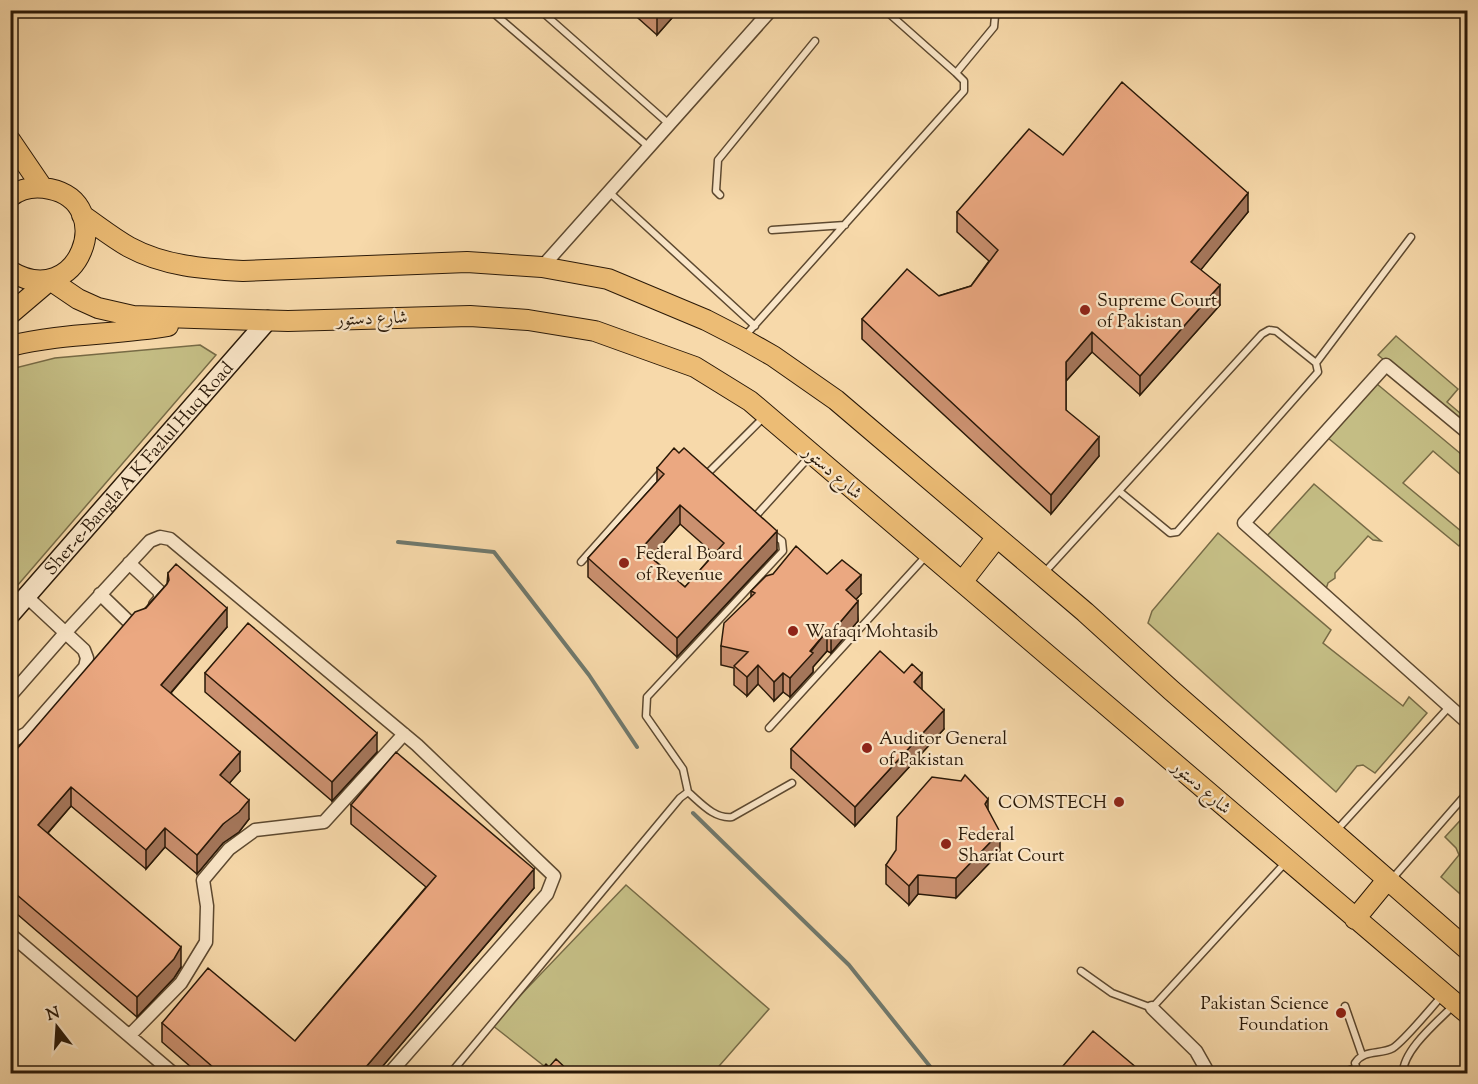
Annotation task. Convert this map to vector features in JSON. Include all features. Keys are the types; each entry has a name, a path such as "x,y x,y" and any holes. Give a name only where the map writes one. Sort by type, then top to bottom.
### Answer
{"main road":[{"path":"10,140 42,187"},
{"path":"10,197 28,188 42,187 55,190 76,204 82,215 86,235 81,255 73,266 62,275 50,280 10,314"},
{"path":"82,215 129,247 153,257 211,270 307,269 467,262 542,267 608,279 706,320 749,333 773,356 836,400 997,537 1467,950"},
{"path":"10,271 35,281 50,280"},
{"name":"شارع دستور","path":"50,280 78,299 98,308 133,316 268,320 470,316 528,320 595,331 695,367 750,401 1455,1004"},
{"path":"10,346 27,342 167,327 203,318"},
{"path":"962,582 997,537"},
{"path":"1355,919 1388,881"}],"street":[{"path":"542,267 771,10"},
{"name":"Sher-e-Bangla A K Fazlul Huq Road","path":"10,615 268,320"},
{"path":"1467,433 1386,365 1244,523 1467,723"},
{"path":"10,696 150,541 160,537 170,539 404,734 554,876 547,894 390,1074"},
{"path":"100,594 131,624 140,622 161,598 159,591 129,563"},
{"path":"10,739 16,740 27,734 86,667 87,658 84,650 27,597"},
{"path":"130,1035 180,983 206,942 207,906 203,880 229,849 255,830 324,822 404,734"},
{"path":"10,934 174,1074"},
{"path":"1152,1008 1196,1051 1209,1074"}],"lane":[{"path":"490,10 649,148"},
{"path":"540,10 670,125"},
{"path":"609,192 749,333 964,91 964,81 885,10"},
{"path":"956,73 994,27 993,10"},
{"path":"720,195 716,190 717,160 815,41"},
{"path":"772,230 845,225"},
{"path":"1316,363 1411,237"},
{"path":"1042,576 1119,491 1262,334 1269,330 1276,331 1316,363 1318,372 1177,532 1170,533 1119,491"},
{"path":"705,477 766,415"},
{"path":"754,518 812,454"},
{"path":"581,562 669,462"},
{"path":"698,471 713,483"},
{"path":"746,511 761,524"},
{"path":"768,530 782,541 783,551 647,697 646,716 683,769 688,792 715,814 724,818 732,817 792,783"},
{"path":"769,728 928,553"},
{"path":"1334,833 1449,707"},
{"path":"450,1074 680,798 688,792"},
{"path":"1388,881 1467,792"},
{"path":"1082,971 1112,993 1152,1008 1288,861"},
{"path":"1339,1074 1357,1071 1355,1063 1362,1055 1396,1046 1455,1004"},
{"path":"1403,1074 1407,1056 1455,1004"},
{"path":"1346,1006 1362,1055"}],"shaded area":[{"path":"1396,336 1458,389 1447,402 1467,419 1467,429 1378,355"},
{"path":"200,345 216,355 11,593 11,369 55,358"},
{"path":"1377,384 1467,459 1467,480 1433,451 1403,483 1467,536 1459,546 1328,438"},
{"path":"1314,484 1381,541 1373,540 1368,536 1335,573 1335,578 1328,583 1325,592 1265,538"},
{"path":"1218,533 1331,630 1323,643 1403,706 1409,697 1427,713 1375,773 1363,765 1357,766 1336,792 1148,623 1152,611"},
{"path":"1467,813 1467,900 1441,877 1459,855 1456,848 1445,837"},
{"path":"626,885 769,1009 713,1073 553,1073 492,1025"}],"building":[{"path":"651,10 662,10 657,16"},
{"name":"Supreme Court of Pakistan","path":"1122,82 1248,193 1191,262 1220,285 1140,376 1092,332 1066,362 1066,410 1099,437 1051,495 862,319 907,269 939,296 971,286 998,250 957,212 1029,129 1063,155"},
{"name":"Federal Board of Revenue","path":"674,448 679,453 684,448 777,531 677,638 588,558 664,474 657,468","holes":["680,505 724,543 685,587 641,549"]},
{"name":"Wafaqi Mohtasib","path":"796,546 827,574 842,560 861,575 846,590 858,601 831,633 827,631 810,651 813,653 790,678 783,673 774,682 758,665 747,677 734,666 748,652 721,646 724,623 755,593 751,591 766,576 773,574"},
{"path":"176,564 227,608 161,685 240,752 220,775 249,800 239,812 223,824 197,855 165,828 146,850 71,787 38,825 181,947 174,959 137,997 10,889 12,883 10,882 10,757 135,612 146,608 167,584 168,573"},
{"path":"248,623 377,733 332,782 205,673"},
{"name":"Auditor General of Pakistan","path":"880,651 904,673 912,664 922,673 914,682 944,710 855,807 791,749"},
{"path":"396,752 534,869 360,1074 221,1074 162,1023 208,968 295,1041 436,876 351,805"},
{"name":"Federal Shariat Court","path":"965,775 988,799 985,804 1000,832 956,878 918,875 909,886 886,865 896,850 897,817 932,777 961,781"},
{"path":"1093,1031 1144,1074 1097,1074 1095,1072 1093,1074 1056,1074"},
{"path":"556,1059 572,1074 537,1074 546,1064 549,1067"}],"waterway":[{"path":"398,542 494,552 589,675 637,747"},
{"path":"693,813 849,965 936,1074"}],"place":[{"name":"Supreme Court of Pakistan","path":"1085,310"},
{"name":"Federal Board of Revenue","path":"624,563"},
{"name":"Wafaqi Mohtasib","path":"793,631"},
{"name":"Auditor General of Pakistan","path":"867,748"},
{"name":"COMSTECH","path":"1119,802"},
{"name":"Federal Shariat Court","path":"946,844"},
{"name":"Pakistan Science Foundation","path":"1341,1013"}]}
